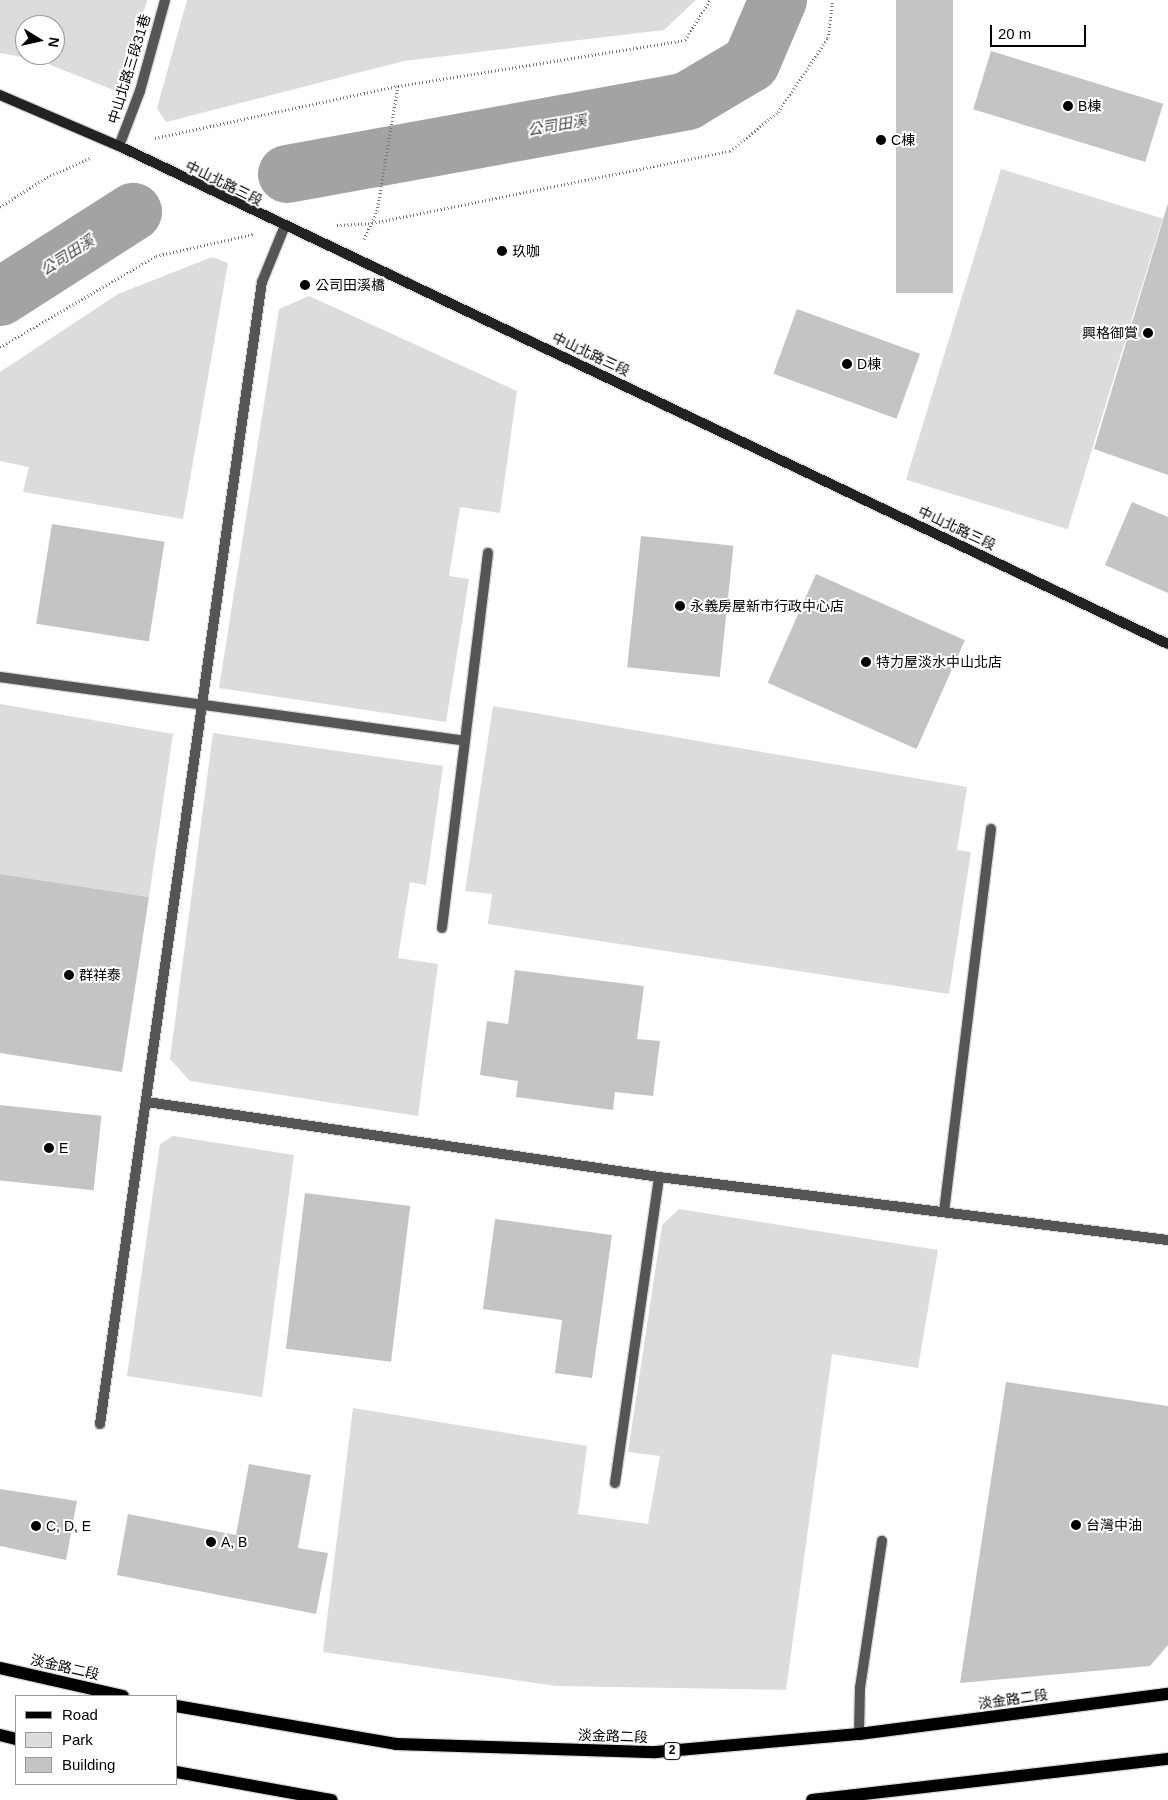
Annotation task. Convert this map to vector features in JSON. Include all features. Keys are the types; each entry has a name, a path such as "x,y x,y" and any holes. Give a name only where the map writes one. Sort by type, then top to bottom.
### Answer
{"main road":[{"name":"淡金路二段","path":"0,1668 119,1695"},
{"name":"淡金路二段","path":"178,1706 396,1744 656,1752 859,1734 1168,1694"},
{"path":"0,1736 15,1739"},
{"path":"812,1800 1168,1759"},
{"path":"178,1772 331,1800"}],"street":[{"name":"中山北路三段31巷","path":"118,146 140,91 164,0"},
{"name":"中山北路三段","path":"0,95 118,146 284,228 354,257 1168,644"},
{"path":"100,1424 204,708 262,282 284,228"},
{"path":"442,928 488,553"},
{"path":"0,677 204,708 465,741"},
{"path":"944,1212 991,829"},
{"path":"147,1102 659,1177 1168,1240"},
{"path":"615,1483 659,1177"},
{"path":"859,1734 860,1688 882,1541"}],"path":[{"path":"0,207 47,177 118,146 398,86 685,40 710,0"},
{"path":"333,225 372,222 730,151 778,112 828,38 834,0"},
{"path":"354,257 377,211 398,86"},
{"path":"0,347 156,256 284,228"}],"green space":[{"path":"0,0 147,0 121,93 51,65 65,65 65,15 15,15 15,56 0,53"},
{"path":"187,0 696,0 664,30 404,61 166,122 157,108"},
{"path":"1001,169 1163,218 1068,529 906,480"},
{"path":"212,257 228,263 183,519 23,492 29,467 0,461 0,372 118,294"},
{"path":"309,296 517,391 500,513 460,507 449,576 469,579 446,722 219,688 279,309"},
{"path":"0,704 173,734 149,897 0,874"},
{"path":"493,706 967,787 957,850 971,852 949,994 488,924 492,894 465,891"},
{"path":"213,733 443,766 426,885 410,882 398,958 438,964 418,1116 190,1081 170,1059"},
{"path":"173,1136 294,1155 262,1397 127,1376 160,1144"},
{"path":"679,1209 938,1250 918,1368 832,1354 786,1690 556,1686 323,1652 353,1408 587,1446 578,1514 648,1524 660,1456 628,1452 662,1225"}],"building":[{"path":"896,0 953,0 953,293 896,293"},
{"name":"B棟","path":"991,51 1163,104 1145,162 973,109"},
{"name":"興格御賞","path":"1168,203 1168,475 1094,449"},
{"name":"D棟","path":"797,309 920,354 897,419 773,374"},
{"path":"1132,502 1168,517 1168,593 1105,565"},
{"path":"52,524 165,542 149,642 36,624"},
{"name":"永義房屋新市行政中心店","path":"641,536 733,546 720,677 627,667"},
{"name":"特力屋淡水中山北店","path":"816,574 965,640 917,749 768,683"},
{"name":"群祥泰","path":"0,874 149,897 122,1072 0,1053"},
{"path":"515,970 644,986 637,1039 660,1041 653,1096 615,1092 613,1110 516,1097 518,1081 480,1075 487,1021 508,1024"},
{"name":"E","path":"0,1105 101,1116 94,1190 0,1180"},
{"path":"305,1193 410,1206 391,1362 286,1349"},
{"path":"495,1219 612,1235 592,1378 555,1373 562,1320 483,1309"},
{"name":"台灣中油","path":"1006,1382 1168,1406 1168,1645 1150,1666 960,1683"},
{"name":"A, B","path":"249,1464 311,1475 298,1548 328,1553 316,1614 117,1575 128,1514 236,1535"},
{"name":"C, D, E","path":"0,1489 77,1501 66,1560 0,1546"}],"waterway":[{"name":"公司田溪","path":"287,174 687,101 751,63 778,0"},
{"name":"公司田溪","path":"0,297 133,212"}],"place":[{"name":"B棟","path":"1068,106"},
{"name":"C棟","path":"881,140"},
{"name":"玖咖","path":"502,251"},
{"name":"公司田溪橋","path":"305,285"},
{"name":"興格御賞","path":"1148,333"},
{"name":"D棟","path":"847,364"},
{"name":"永義房屋新市行政中心店","path":"680,606"},
{"name":"特力屋淡水中山北店","path":"866,662"},
{"name":"群祥泰","path":"69,975"},
{"name":"E","path":"49,1148"},
{"name":"台灣中油","path":"1076,1525"},
{"name":"C, D, E","path":"36,1526"},
{"name":"A, B","path":"211,1542"}]}
